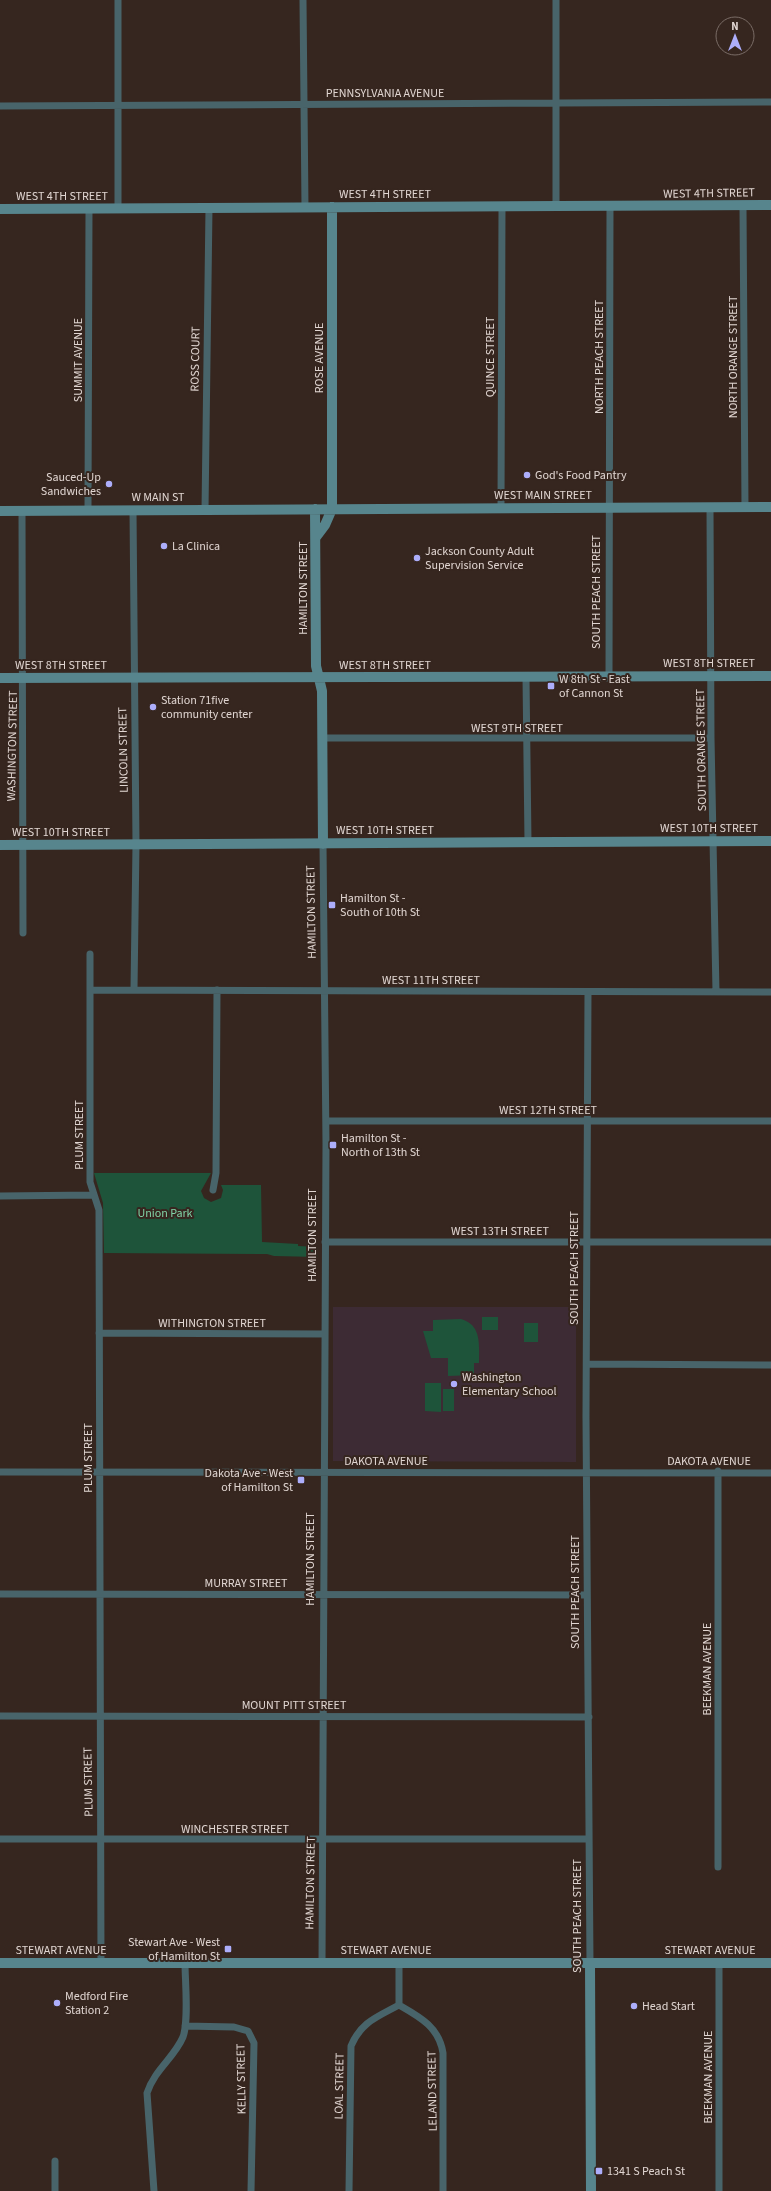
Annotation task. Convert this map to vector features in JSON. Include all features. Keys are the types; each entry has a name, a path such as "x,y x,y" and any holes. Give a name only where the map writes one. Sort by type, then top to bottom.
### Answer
{"street":[{"path":"118,0 118,209"},
{"path":"303,0 304,207"},
{"path":"556,0 556,206"},
{"name":"PENNSYLVANIA AVENUE","path":"0,106 771,102"},
{"name":"WEST 4TH STREET","path":"0,209 771,205"},
{"name":"QUINCE STREET","path":"501,508 502,206"},
{"name":"NORTH ORANGE STREET","path":"743,206 745,508"},
{"name":"ROSE AVENUE","path":"332,207 332,509"},
{"name":"NORTH PEACH STREET","path":"610,207 610,508"},
{"name":"ROSS COURT","path":"205,510 209,208"},
{"name":"SUMMIT AVENUE","path":"88,510 89,209"},
{"name":"SOUTH ORANGE STREET","path":"710,507 711,738 716,992"},
{"name":"WEST MAIN STREET","path":"315,509 771,507"},
{"name":"SOUTH PEACH STREET","path":"609,676 610,508"},
{"name":"W MAIN ST","path":"0,511 315,509"},
{"name":"HAMILTON STREET","path":"315,509 316,666 322,691 323,738 326,1121 325,1471 323,1595 324,1840 322,1963"},
{"path":"316,537 325,524 332,509"},
{"name":"LINCOLN STREET","path":"133,510 133,678 136,844 134,989"},
{"name":"WASHINGTON STREET","path":"22,511 24,678 22,844 23,933"},
{"name":"WEST 8TH STREET","path":"0,678 771,676"},
{"path":"526,677 528,842"},
{"name":"WEST 9TH STREET","path":"323,738 711,738"},
{"name":"WEST 10TH STREET","path":"0,845 771,841"},
{"name":"PLUM STREET","path":"90,954 90,1182 99,1210 99,1716 101,1963"},
{"name":"WEST 11TH STREET","path":"90,990 771,992"},
{"path":"213,1190 216,1173 217,990"},
{"name":"SOUTH PEACH STREET","path":"588,992 587,1472 591,2191"},
{"name":"WEST 12TH STREET","path":"326,1121 771,1122"},
{"path":"0,1196 94,1195"},
{"name":"WEST 13TH STREET","path":"326,1242 771,1242"},
{"name":"WITHINGTON STREET","path":"99,1334 325,1334"},
{"path":"587,1364 771,1365"},
{"name":"DAKOTA AVENUE","path":"0,1472 718,1471 771,1473"},
{"name":"BEEKMAN AVENUE","path":"718,1471 718,1867"},
{"name":"MURRAY STREET","path":"0,1594 588,1595"},
{"name":"MOUNT PITT STREET","path":"0,1716 589,1717"},
{"name":"WINCHESTER STREET","path":"0,1839 590,1839"},
{"name":"STEWART AVENUE","path":"0,1963 771,1963"},
{"path":"154,2191 147,2093 154,2076 178,2046 183,2036 185,2026 185,1963"},
{"path":"399,1963 399,2006"},
{"name":"BEEKMAN AVENUE","path":"719,1963 719,2191"},
{"name":"LOAL STREET","path":"349,2191 351,2046 357,2032 364,2025 399,2006"},
{"name":"LELAND STREET","path":"399,2006 427,2023 436,2031 442,2042 443,2191"},
{"name":"KELLY STREET","path":"185,2026 234,2027 248,2031 252,2036 254,2043 251,2191"},
{"path":"55,2161 55,2191"}],"shaded area":[{"name":"Washington Elementary School","path":"333,1307 576,1307 576,1462 333,1461"}],"green space":[{"name":"Union Park","path":"94,1173 211,1173 201,1191 204,1198 211,1202 221,1198 223,1190 221,1185 261,1185 262,1242 298,1244 298,1246 318,1247 318,1257 274,1256 267,1254 104,1253 103,1203"},
{"path":"482,1317 498,1317 498,1330 482,1330"},
{"path":"461,1319 473,1326 476,1331 479,1343 479,1363 474,1363 474,1375 448,1376 448,1358 431,1358 423,1331 433,1331 433,1320"},
{"path":"524,1323 538,1323 538,1342 524,1342"},
{"path":"425,1383 441,1383 441,1412 425,1411"},
{"path":"443,1389 454,1389 454,1411 443,1411"}],"place":[{"name":"God's Food Pantry","path":"527,475"},
{"name":"Sauced-Up Sandwiches","path":"109,484"},
{"name":"La Clinica","path":"164,546"},
{"name":"Jackson County Adult Supervision Service","path":"417,558"},
{"name":"W 8th St - East of Cannon St","path":"551,686"},
{"name":"Station 71five community center","path":"153,707"},
{"name":"Hamilton St - South of 10th St","path":"332,905"},
{"name":"Hamilton St - North of 13th St","path":"333,1145"},
{"name":"Washington Elementary School","path":"454,1384"},
{"name":"Dakota Ave - West of Hamilton St","path":"301,1480"},
{"name":"Stewart Ave - West of Hamilton St","path":"228,1949"},
{"name":"Medford Fire Station 2","path":"57,2003"},
{"name":"Head Start","path":"634,2006"},
{"name":"1341 S Peach St","path":"599,2171"}]}
